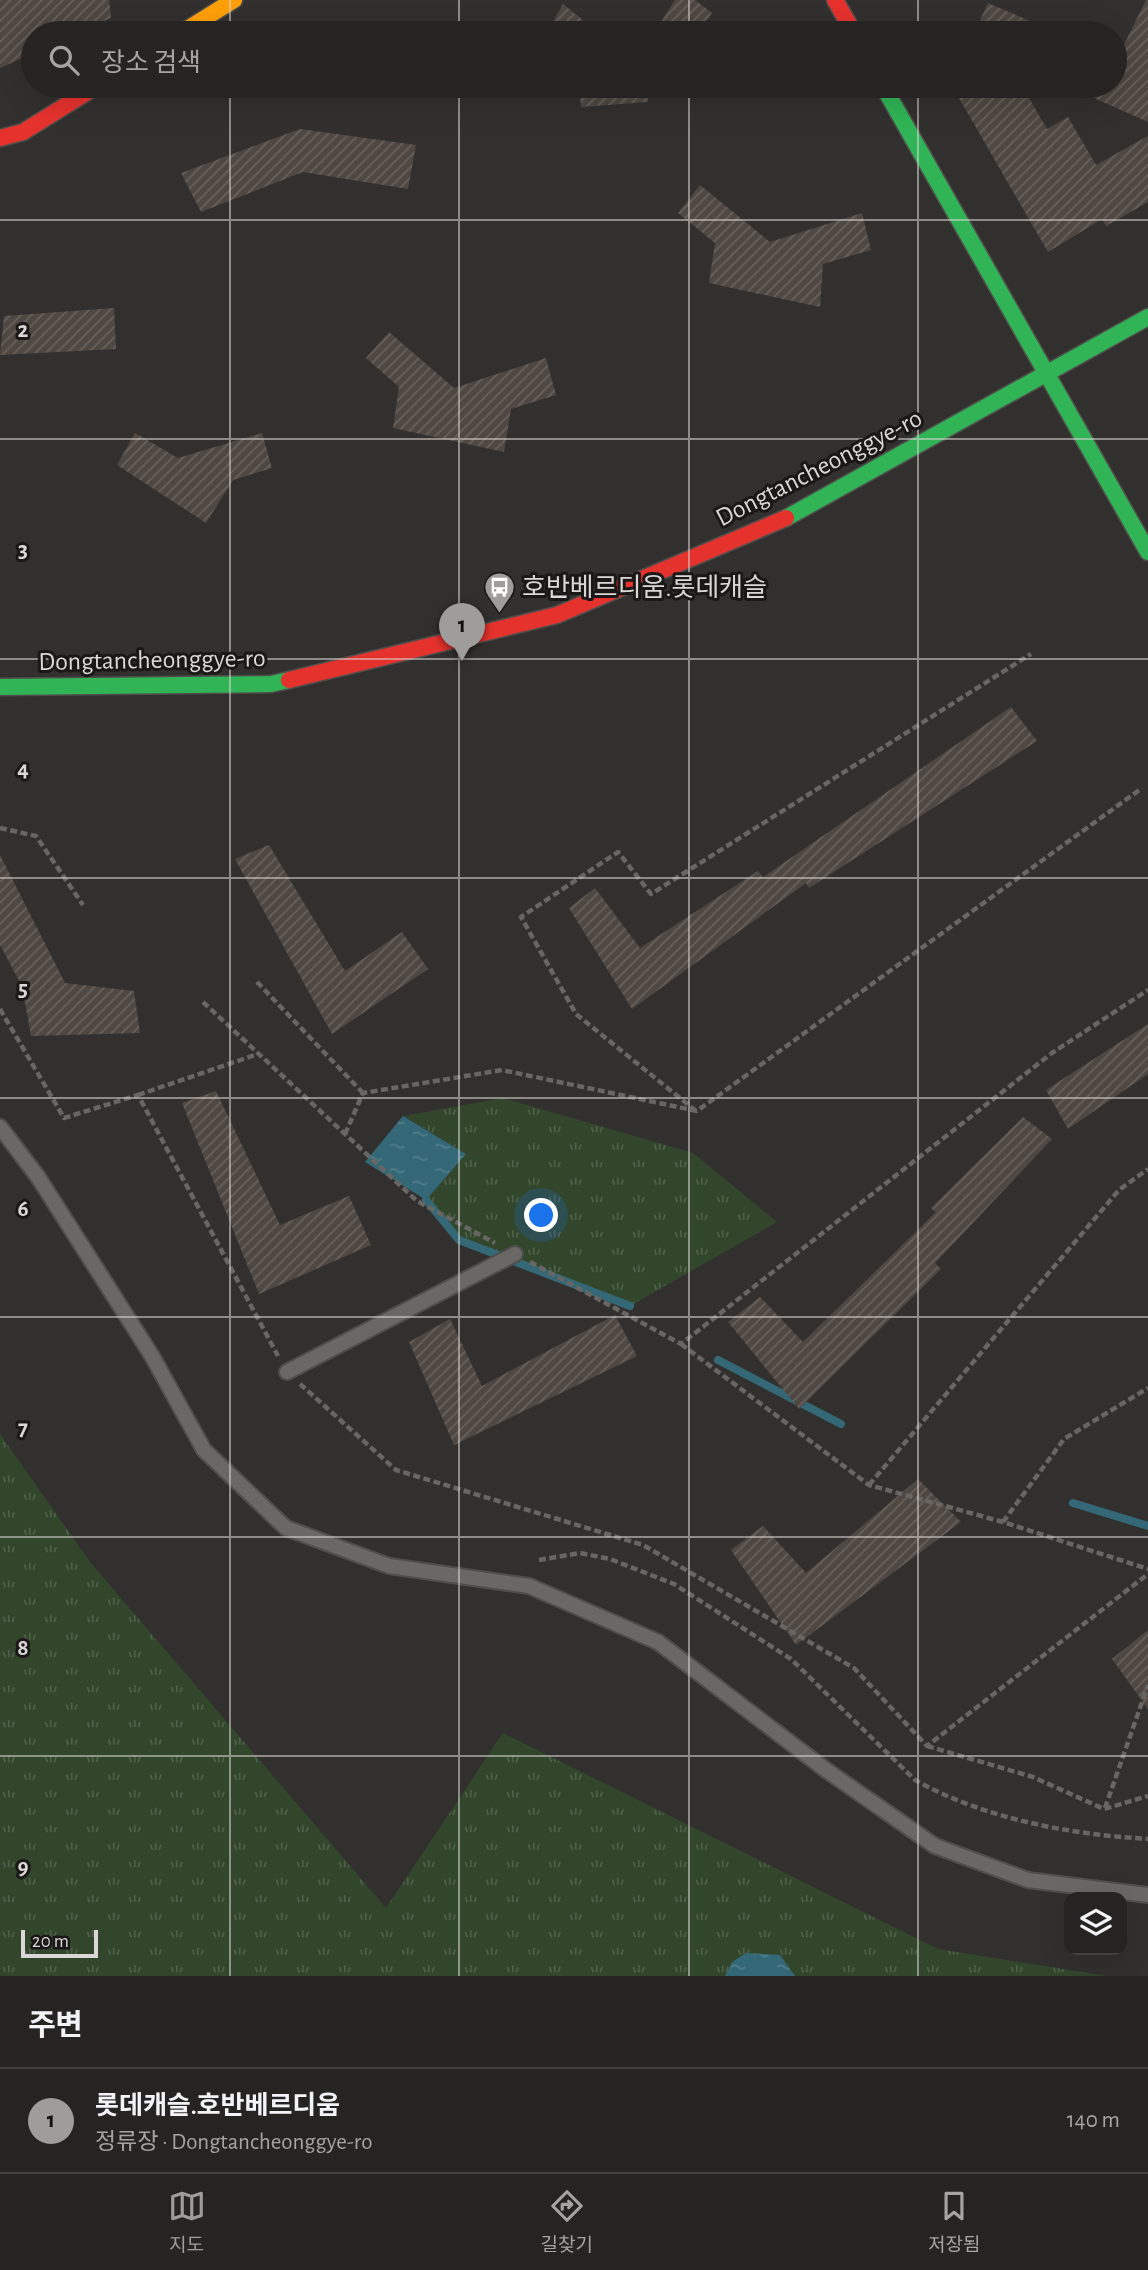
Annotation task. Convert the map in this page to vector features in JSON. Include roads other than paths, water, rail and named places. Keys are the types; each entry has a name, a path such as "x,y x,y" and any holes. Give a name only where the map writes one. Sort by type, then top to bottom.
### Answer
{"street":[{"path":"200,21 234,0"},
{"path":"835,0 846,21"},
{"path":"0,138 23,132 78,98"},
{"path":"890,98 1148,552"},
{"name":"Dongtancheonggye-ro","path":"0,687 271,684 557,615 791,516 1148,317"}],"lane":[{"path":"0,1127 38,1178 145,1345 204,1450 286,1528 389,1566 529,1586 659,1642 826,1770 935,1846 1028,1880 1148,1895"},
{"path":"286,1372 515,1254"}],"water":[{"path":"403,1116 466,1154 426,1200 365,1162"},
{"path":"746,1953 780,1955 795,1976 725,1976 732,1962"}],"waterway":[{"path":"426,1200 459,1240 630,1306"},
{"path":"718,1360 841,1424"},
{"path":"1073,1503 1148,1526"}],"place":[{"name":"호반베르디움.롯데캐슬","path":"499,615"},
{"name":"롯데캐슬.호반베르디움","path":"462,661"}]}
